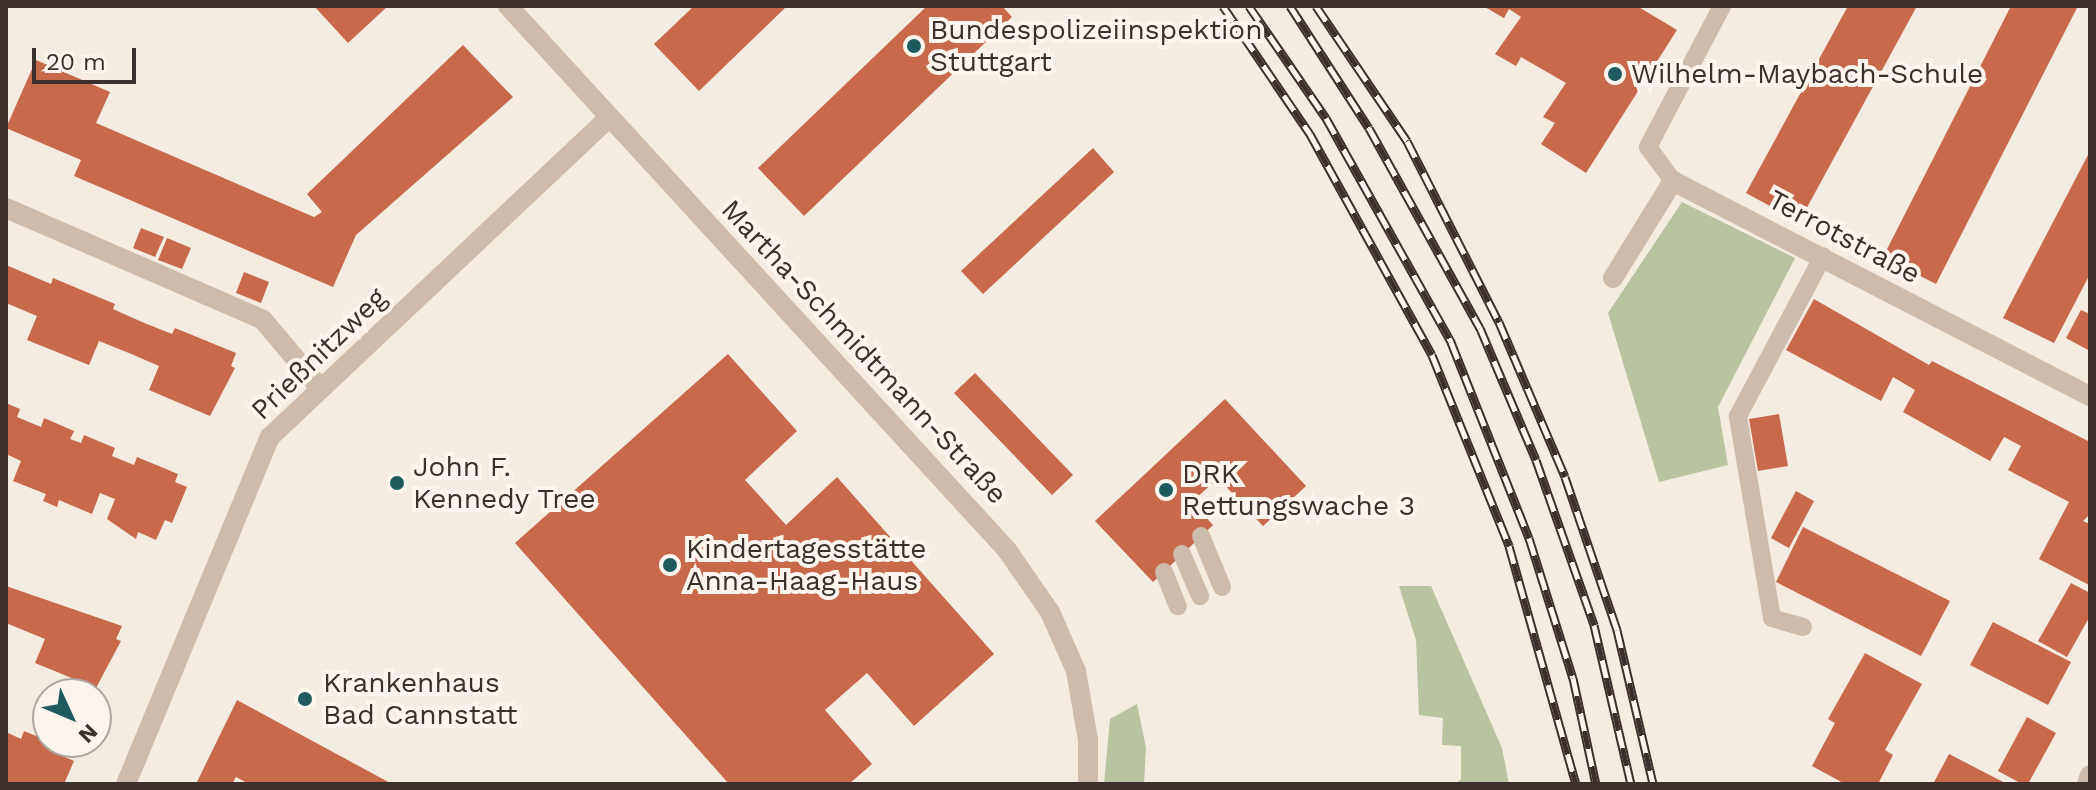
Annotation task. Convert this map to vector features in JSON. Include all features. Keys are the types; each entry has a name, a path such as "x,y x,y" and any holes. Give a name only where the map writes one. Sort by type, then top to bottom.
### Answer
{"street":[{"name":"Martha-Schmidtmann-Straße","path":"508,6 1007,550 1050,612 1076,671 1088,740 1088,784"},
{"name":"Prießnitzweg","path":"126,784 270,437 609,117"},
{"name":"Terrotstraße","path":"1673,181 2090,396"},
{"path":"1613,278 1673,181"},
{"path":"6,208 263,320 321,389"},
{"path":"2087,784 2090,775"}],"lane":[{"path":"1673,181 1648,147 1722,6"},
{"path":"1803,627 1772,618 1738,416 1823,256"},
{"path":"1201,536 1222,587"},
{"path":"1182,554 1200,596"},
{"path":"1164,572 1178,606"}],"green space":[{"path":"1682,202 1795,258 1718,407 1728,465 1659,482 1608,313"},
{"path":"1399,586 1431,586 1502,748 1509,784 1455,784 1461,779 1461,746 1442,745 1443,718 1419,715 1416,640"},
{"path":"1137,704 1146,748 1144,784 1104,784 1110,719"}],"building":[{"path":"314,6 388,6 348,43"},
{"path":"694,6 787,6 699,91 654,44"},
{"path":"927,6 1002,6 1012,17 804,216 758,168"},
{"path":"1483,6 1637,6 1677,30 1586,173 1541,144 1555,123 1543,117 1566,83 1521,57 1516,66 1495,54 1521,17 1509,9 1504,18"},
{"path":"1848,6 1917,6 1799,222 1746,193"},
{"path":"2011,6 2078,6 1936,284 1883,257"},
{"path":"463,45 513,97 356,235 333,287 74,176 81,160 6,128 36,60 110,92 96,123 314,217 322,212 307,194"},
{"path":"1093,148 1114,172 983,294 961,271"},
{"path":"2090,151 2090,274 2054,343 2003,318"},
{"path":"141,228 164,237 155,257 133,248"},
{"path":"167,238 191,248 182,269 158,260"},
{"path":"6,265 51,284 53,278 115,304 113,309 172,334 175,328 236,353 231,366 235,368 210,416 149,390 159,366 129,353 99,341 89,365 27,340 37,316 6,303"},
{"path":"244,272 269,282 261,303 236,293"},
{"path":"1814,299 1929,365 1932,361 2090,442 2090,514 2083,521 2090,524 2089,585 2039,559 2069,502 2008,470 2021,446 2004,437 1990,461 1903,412 1915,390 1893,377 1881,401 1786,350"},
{"path":"2081,310 2090,314 2090,351 2066,338"},
{"path":"728,354 797,431 745,480 786,525 837,477 994,654 914,726 867,673 825,710 872,764 849,784 729,784 515,543"},
{"path":"975,373 1073,475 1052,495 954,393"},
{"name":"DRK Rettungswache 3","path":"1225,399 1306,486 1263,526 1218,478 1192,502 1213,525 1153,582 1095,521"},
{"path":"6,403 20,409 17,417 41,427 44,418 74,431 70,439 81,443 84,435 115,448 112,456 134,465 137,457 178,474 175,482 187,487 172,523 165,520 156,540 138,532 136,539 107,519 115,499 100,493 92,514 59,500 57,507 43,501 46,494 13,481 21,461 6,454"},
{"path":"1779,414 1788,466 1758,471 1749,419"},
{"path":"1796,491 1814,501 1789,548 1771,538"},
{"path":"1803,527 1950,601 1921,656 1776,582"},
{"path":"2071,583 2090,593 2090,616 2067,657 2038,641"},
{"path":"6,586 122,626 116,639 121,641 101,678 72,678 35,663 45,639 6,623"},
{"path":"1993,622 2071,662 2048,705 1970,665"},
{"path":"1865,653 1922,684 1885,750 1893,755 1878,784 1845,784 1812,766 1835,723 1828,719"},
{"path":"237,700 392,784 249,784 236,777 232,784 196,784"},
{"path":"2027,717 2056,733 2028,784 2022,784 1998,771"},
{"path":"24,731 32,734 32,758 68,758 74,761 64,784 6,784 6,732 21,739"},
{"path":"1949,754 2007,784 1933,784"}],"railway":[{"path":"1223,6 1310,134 1432,355 1509,546 1576,784"},
{"path":"1249,6 1326,118 1451,342 1529,538 1573,678 1596,784"},
{"path":"1290,6 1369,128 1480,328 1536,460 1594,625 1631,784"},
{"path":"1316,6 1407,141 1499,322 1565,477 1617,630 1653,784"}],"place":[{"name":"Bundespolizeiinspektion Stuttgart","path":"914,46"},
{"name":"Wilhelm-Maybach-Schule","path":"1615,74"},
{"name":"John F. Kennedy Tree","path":"397,483"},
{"name":"DRK Rettungswache 3","path":"1166,490"},
{"name":"Kindertagesstätte Anna-Haag-Haus","path":"670,565"},
{"name":"Krankenhaus Bad Cannstatt","path":"305,699"}]}
